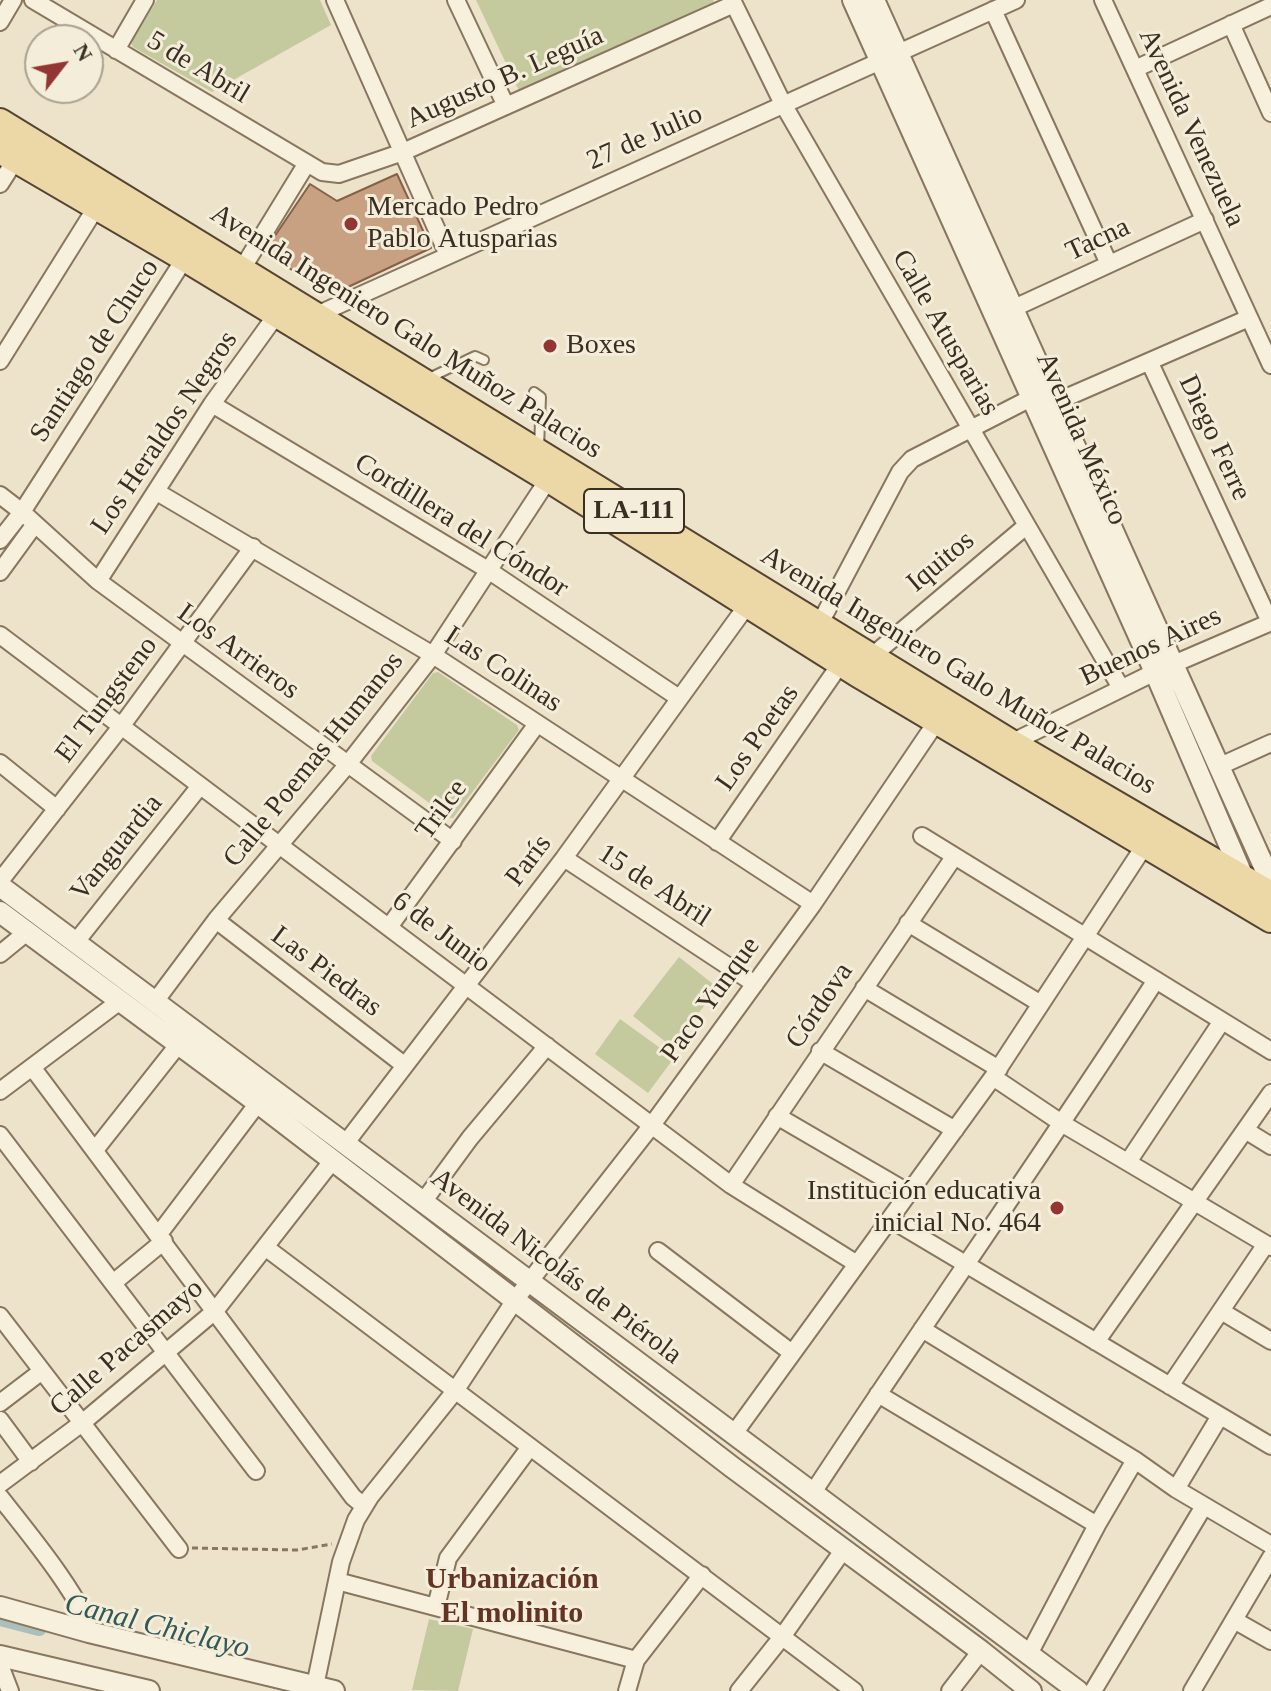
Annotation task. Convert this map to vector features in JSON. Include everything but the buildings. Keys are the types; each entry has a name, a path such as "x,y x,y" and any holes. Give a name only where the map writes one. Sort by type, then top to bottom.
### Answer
{"main road":[{"name":"Avenida Ingeniero Galo Muñoz Palacios","path":"0,122 242,269 297,319 424,380 748,604 856,664 1011,743 1254,889 1271,919"},
{"name":"Avenida Ingeniero Galo Muñoz Palacios","path":"8,155 297,319 819,625 856,664 937,721 1145,845 1271,895"}],"street":[{"path":"0,22 13,0"},
{"name":"5 de Abril","path":"33,0 322,172 339,174"},
{"path":"116,50 145,0"},
{"path":"335,0 448,255"},
{"path":"456,0 506,106"},
{"name":"Avenida México","path":"853,0 888,56 1014,308 1056,402 1254,889"},
{"name":"Avenida México","path":"874,0 888,56 1031,398 1164,668 1220,766 1254,889"},
{"name":"27 de Julio","path":"297,319 448,255 1016,0"},
{"name":"Avenida Venezuela","path":"1103,0 1271,365"},
{"name":"Augusto B. Leguía","path":"339,174 403,152 733,2"},
{"name":"Calle Atusparias","path":"733,2 783,104 1121,688"},
{"path":"1135,69 1271,6"},
{"path":"993,10 1109,264"},
{"path":"1231,24 1271,113"},
{"path":"0,184 8,155"},
{"path":"242,269 307,163"},
{"path":"0,361 97,206"},
{"name":"Tacna","path":"1014,308 1205,220"},
{"name":"Santiago de Chuco","path":"0,540 22,512 185,258"},
{"path":"819,625 900,472 912,459 1031,398 1056,402 1249,318"},
{"name":"Los Heraldos Negros","path":"98,581 212,404 297,319"},
{"name":"Diego Ferre","path":"1150,363 1271,622"},
{"name":"Cordillera del Cóndor","path":"212,404 488,570 679,698"},
{"name":"Calle Poemas Humanos","path":"154,1003 216,920 348,764 433,655 488,570 548,465"},
{"name":"Las Colinas","path":"157,492 433,655 813,904"},
{"name":"Los Arrieros","path":"0,495 98,581 453,841"},
{"path":"0,572 35,524"},
{"name":"Iquitos","path":"856,664 1026,526"},
{"name":"El Tungsteno","path":"0,884 253,547"},
{"name":"París","path":"339,1152 564,858 748,604"},
{"name":"Buenos Aires","path":"1011,743 1121,688 1271,622"},
{"name":"6 de Junio","path":"0,635 731,1185 857,1264"},
{"name":"Los Poetas","path":"717,842 856,664"},
{"name":"Paco Yunque","path":"325,1689 337,1581 350,1535 364,1506 455,1391 522,1291 652,1125 755,984 937,721"},
{"name":"Trilce","path":"389,927 537,724"},
{"path":"1220,766 1271,743"},
{"path":"0,763 57,809"},
{"name":"Vanguardia","path":"75,943 200,786"},
{"path":"922,836 1271,1051"},
{"path":"733,1435 996,1073 1145,845"},
{"name":"Córdova","path":"731,1185 954,857"},
{"name":"15 de Abril","path":"564,858 755,984"},
{"name":"Avenida Nicolás de Piérola","path":"0,884 339,1152 522,1291 733,1435 1078,1691"},
{"name":"Avenida Nicolás de Piérola","path":"0,912 258,1103 423,1202 522,1291 720,1458 1031,1691"},
{"name":"Las Piedras","path":"216,920 404,1065"},
{"path":"908,923 1041,1004"},
{"path":"0,954 27,932"},
{"path":"812,1494 964,1264 1063,1124 1156,980"},
{"path":"864,988 996,1073 1063,1124 1268,1246 1170,1386"},
{"path":"0,1091 120,1001"},
{"path":"1128,1162 1222,1021"},
{"path":"95,1150 178,1045"},
{"path":"423,1202 470,1138 547,1046"},
{"path":"820,1051 955,1130"},
{"path":"32,1067 353,1497 364,1506"},
{"path":"1096,1342 1271,1093"},
{"path":"113,1283 162,1238 258,1103"},
{"path":"777,1116 909,1193"},
{"path":"1245,1130 1271,1146"},
{"path":"0,1135 256,1471"},
{"name":"Calle Pacasmayo","path":"0,1484 82,1423 215,1311 339,1152"},
{"path":"890,1219 1271,1446"},
{"path":"265,1247 851,1690"},
{"path":"658,1251 792,1353"},
{"path":"1221,1311 1271,1341"},
{"path":"0,1316 179,1549"},
{"path":"922,1329 1271,1545"},
{"path":"0,1403 42,1371"},
{"path":"878,1394 1097,1525"},
{"path":"1176,1489 1220,1416"},
{"path":"0,1420 31,1462"},
{"path":"436,1607 448,1558 530,1447"},
{"path":"1029,1654 1135,1460"},
{"path":"0,1497 83,1612 89,1632"},
{"path":"1093,1691 1204,1506"},
{"path":"739,1691 782,1637 844,1549"},
{"path":"1194,1690 1271,1557"},
{"path":"627,1691 636,1660 702,1575"},
{"path":"337,1581 636,1660"},
{"path":"0,1607 89,1632 325,1689"},
{"path":"1234,1620 1271,1641"},
{"path":"950,1691 981,1651"},
{"path":"0,1656 149,1691"},
{"path":"0,1665 10,1691"}],"lane":[{"path":"424,380 475,356 484,360"},
{"path":"534,392 541,397 548,465"}],"path":[{"path":"179,1549 297,1550 321,1547 350,1535"}],"green space":[{"path":"157,0 320,0 331,25 212,92 133,47 131,43"},
{"path":"476,0 713,0 716,7 520,93"},
{"path":"438,672 517,725 519,730 453,818 372,761 371,756 433,673"},
{"path":"679,957 718,988 672,1047 633,1016"},
{"path":"620,1019 674,1058 648,1093 595,1054"},
{"path":"429,1619 473,1629 458,1691 412,1690"}],"waterway":[{"name":"Canal Chiclayo","path":"0,1618 39,1628"}],"place":[{"name":"Mercado Pedro Pablo Atusparias","path":"351,224"},
{"name":"Boxes","path":"550,346"},
{"name":"Institución educativa inicial No. 464","path":"1057,1208"}],"district":[{"name":"Urbanización El molinito","path":"512,1597"}]}
